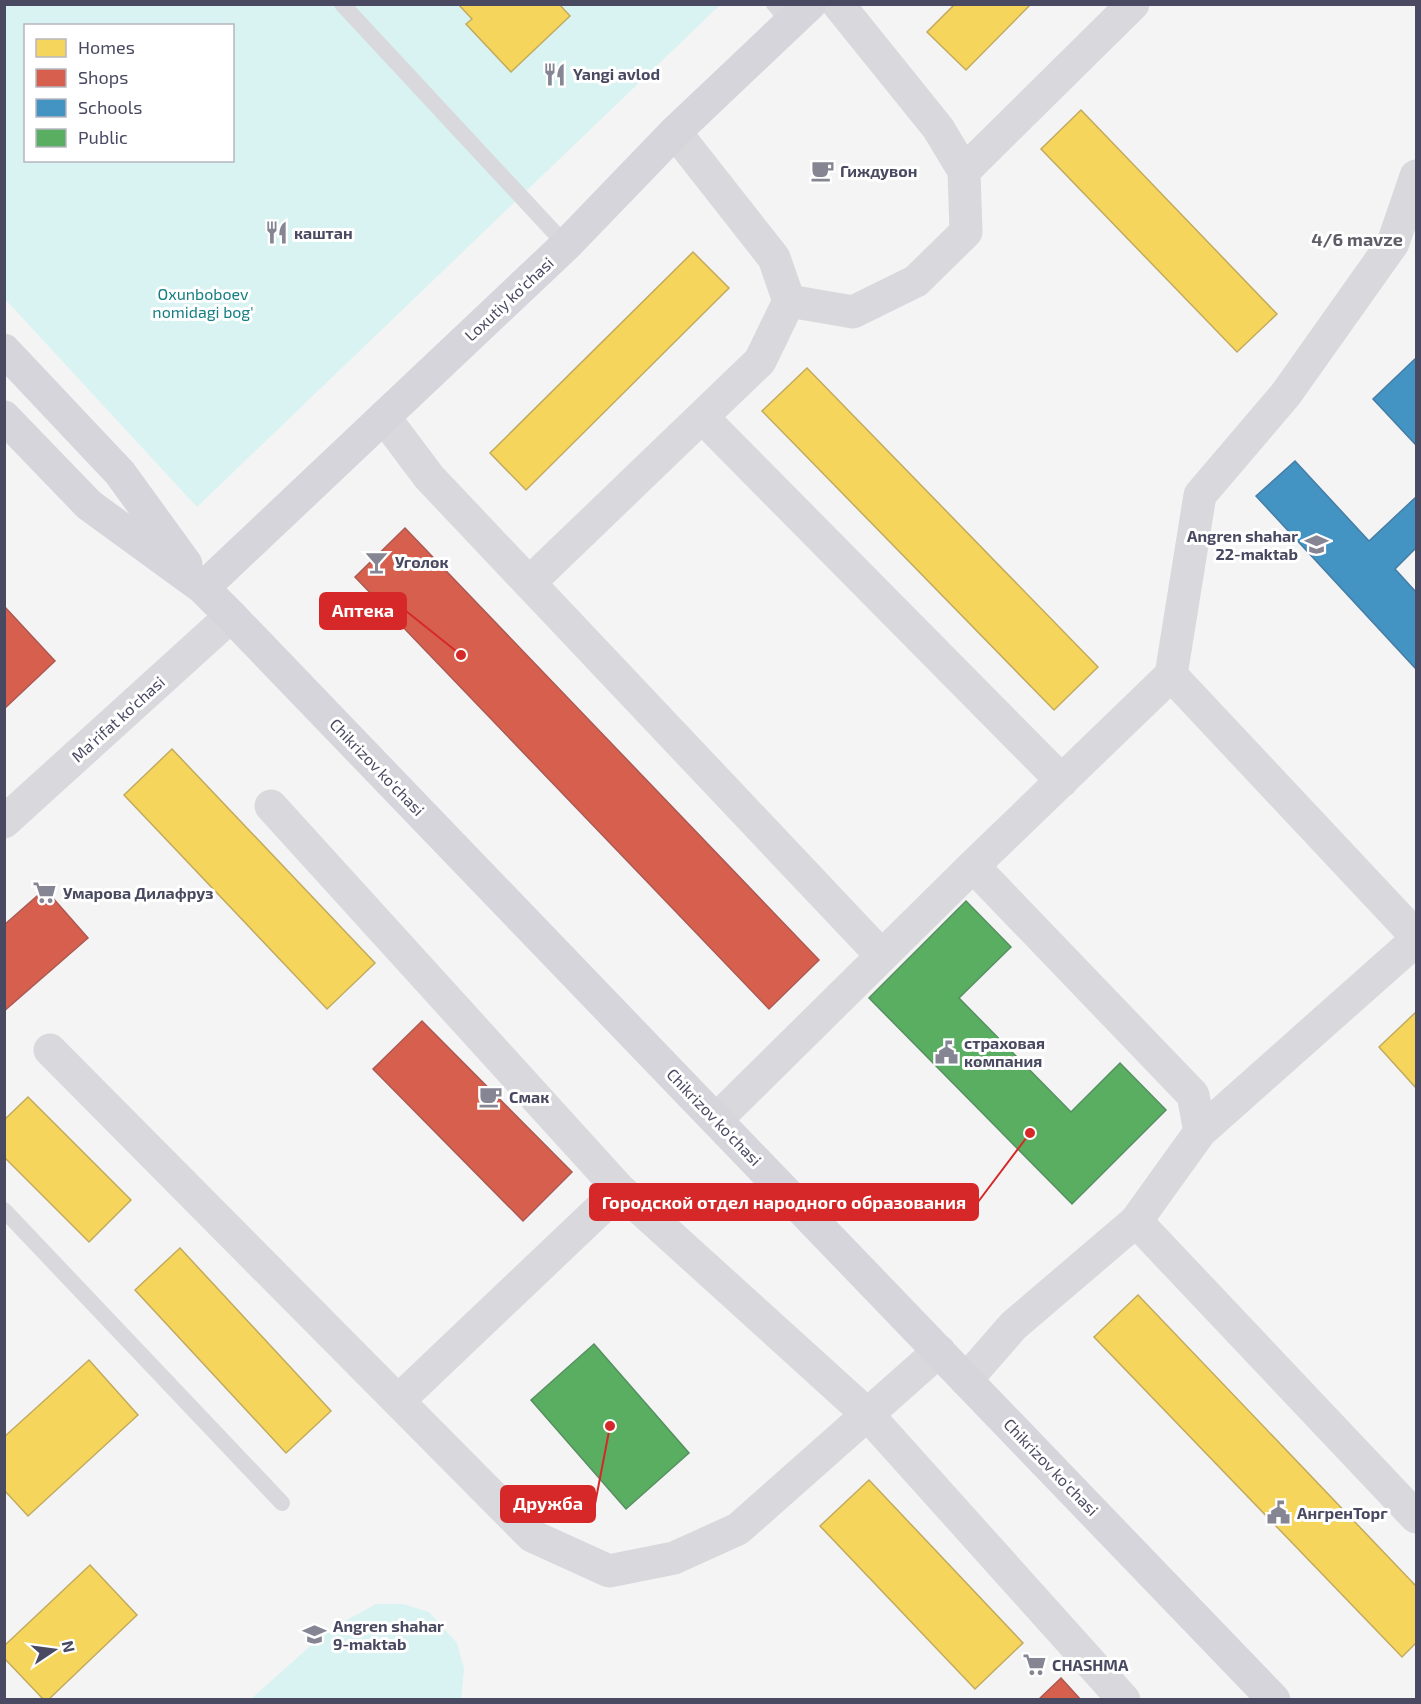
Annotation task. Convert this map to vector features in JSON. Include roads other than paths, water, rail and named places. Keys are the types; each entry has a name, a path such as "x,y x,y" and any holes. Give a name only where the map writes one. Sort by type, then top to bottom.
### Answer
{"main road":[{"name":"Loxutiy ko'chasi","path":"203,588 566,245 791,11"},
{"name":"Chikrizov ko'chasi","path":"4,350 120,473 203,588 717,1119 1274,1700"},
{"name":"Chikrizov ko'chasi","path":"4,417 89,506 203,588"}],"street":[{"path":"789,301 853,312 916,281 966,232 964,171 938,128 838,4"},
{"path":"964,171 1132,4"},
{"path":"529,583 760,361 789,301 774,258 675,132"},
{"path":"717,1119 973,866 1171,675 1200,495 1286,394 1393,243 1416,176"},
{"path":"384,417 429,477 882,956"},
{"path":"702,417 1062,781"},
{"name":"Ma'rifat ko'chasi","path":"4,822 231,616"},
{"path":"966,1380 1013,1326 1136,1221 1200,1132 1416,938 1171,675"},
{"path":"271,806 620,1190 867,1414 1124,1700"},
{"path":"973,866 1193,1095 1200,1132"},
{"path":"50,1050 532,1536 609,1571 674,1558 738,1529 939,1351"},
{"path":"398,1401 620,1190"},
{"path":"1136,1221 1416,1517"}],"lane":[{"path":"342,4 566,245"},
{"path":"4,1210 282,1503"}],"place":[{"name":"Yangi avlod","path":"555,74"},
{"name":"Гиждувон","path":"822,171"},
{"name":"каштан","path":"276,233"},
{"name":"Angren shahar 22-maktab","path":"1316,545"},
{"name":"Уголок","path":"377,562"},
{"name":"Аптека","path":"461,655"},
{"name":"Умарова Дилафруз","path":"45,893"},
{"name":"страховая компания","path":"946,1052"},
{"name":"Смак","path":"491,1097"},
{"name":"Городской отдел народного образования","path":"1030,1133"},
{"name":"Дружба","path":"610,1426"},
{"name":"АнгренТорг","path":"1279,1513"},
{"name":"Angren shahar 9-maktab","path":"315,1635"},
{"name":"CHASHMA","path":"1034,1665"}],"district":[{"name":"4/6 mavze","path":"1357,240"}],"park label":[{"name":"Oxunboboev nomidagi bog'","path":"203,303"}]}
